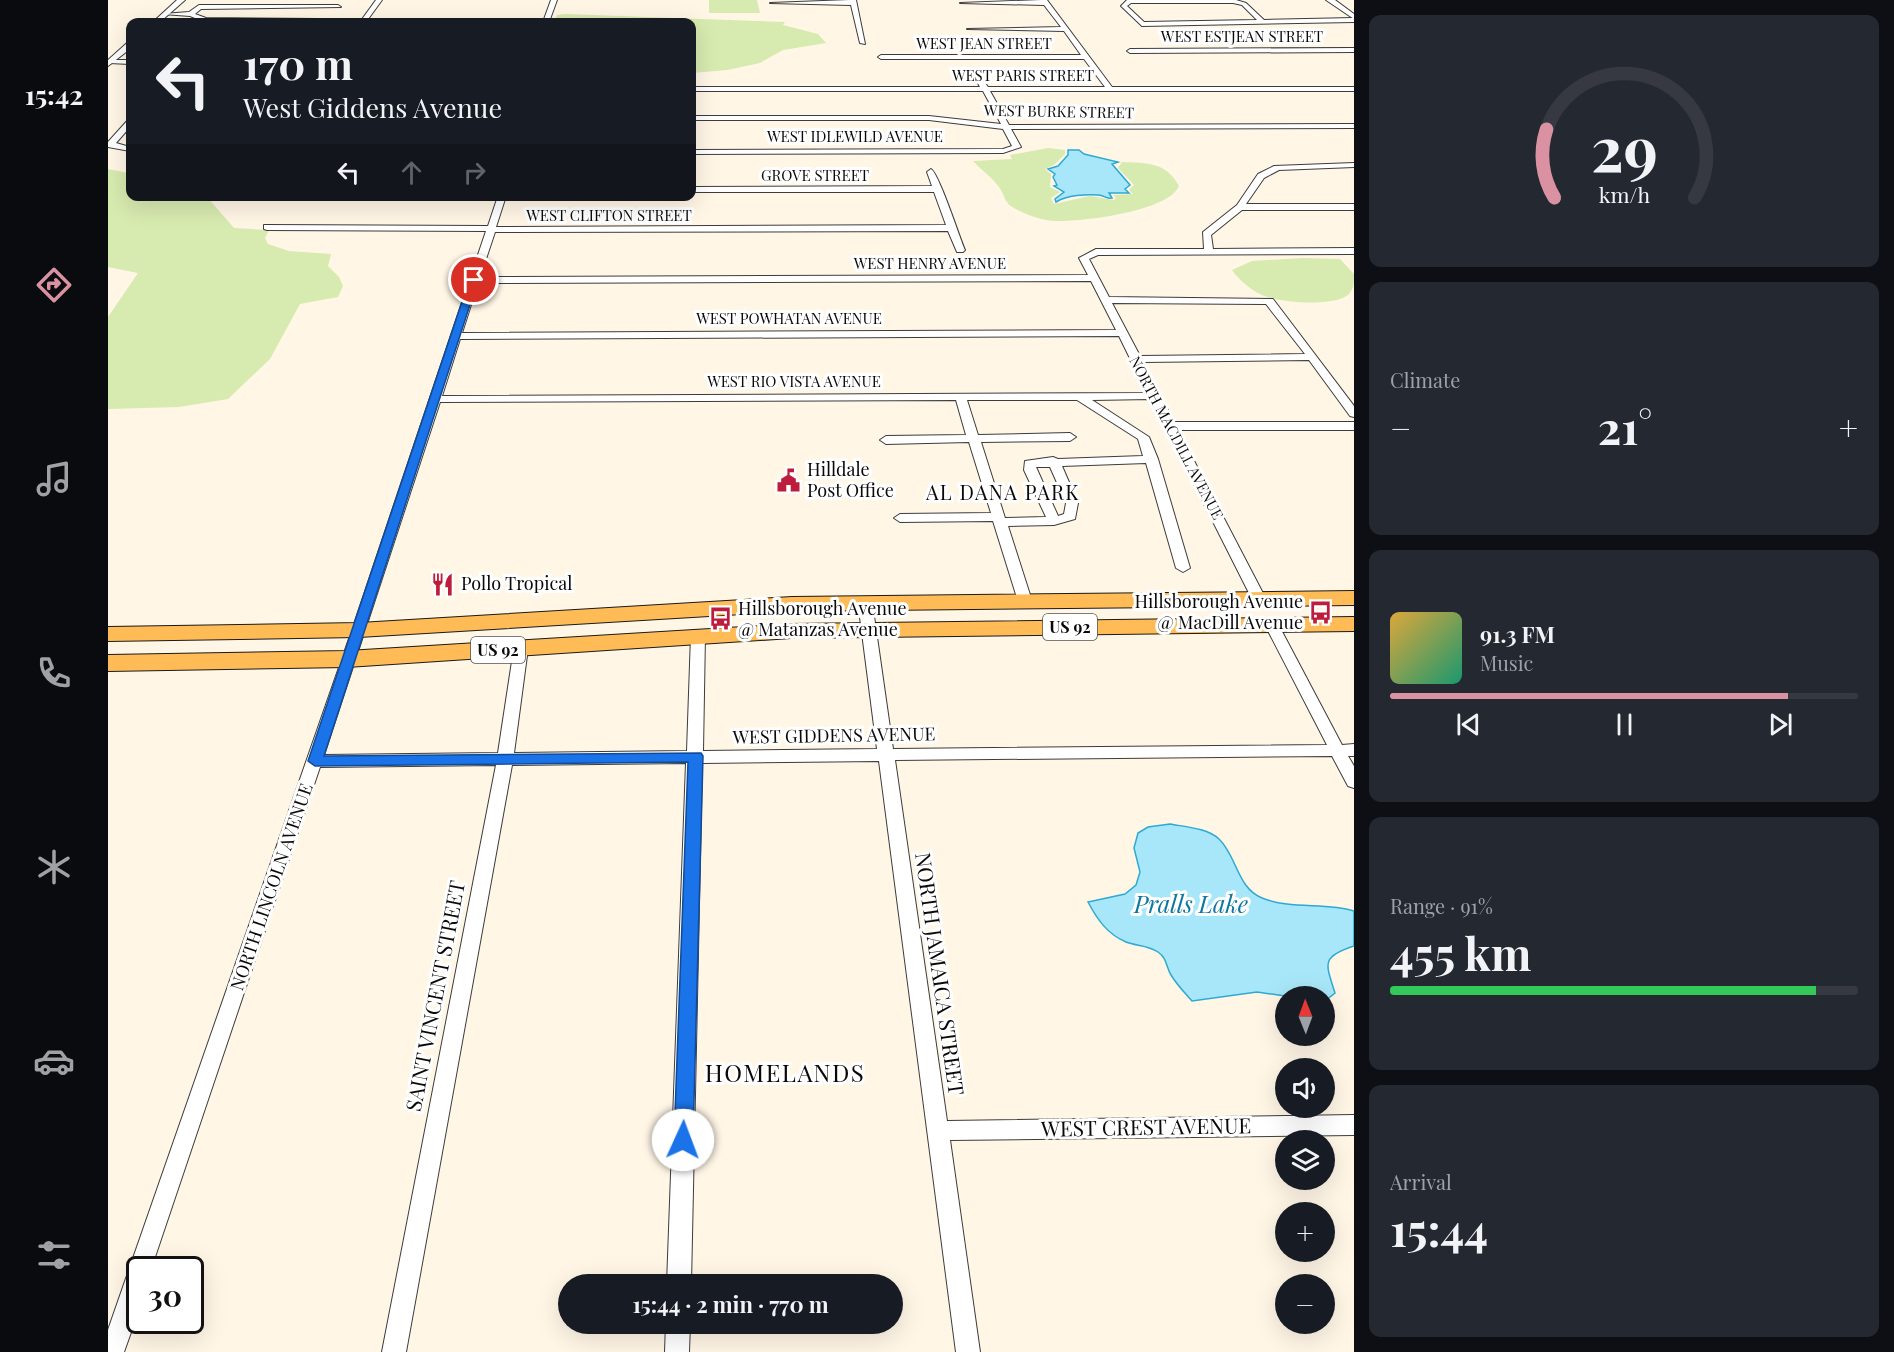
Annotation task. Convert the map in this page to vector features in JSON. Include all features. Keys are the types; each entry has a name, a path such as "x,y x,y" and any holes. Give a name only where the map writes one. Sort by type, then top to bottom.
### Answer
{"main road":[{"path":"1047,627 1087,615 1175,615 1239,608 1259,598"},
{"name":"US 92","path":"108,634 359,630 699,608 865,603 1354,598"},
{"path":"1272,625 1286,614 1296,611 1354,606"},
{"name":"US 92","path":"108,663 347,659 698,635 868,630 1354,624"},
{"path":"108,645 161,633"}],"street":[{"path":"161,18 181,0"},
{"path":"366,18 379,0"},
{"path":"547,18 554,0"},
{"path":"1330,0 1354,19"},
{"path":"773,3 854,1 863,43"},
{"path":"1261,20 1244,4 1233,1 1129,1 1124,6 1142,24 1222,24 1261,20 1354,19"},
{"path":"963,3 1045,2 1111,90"},
{"path":"191,14 199,7 338,7"},
{"path":"263,18 272,7"},
{"path":"166,14 191,14 200,18"},
{"path":"970,29 1065,29"},
{"path":"109,63 126,48"},
{"name":"WEST ESTJEAN STREET","path":"1130,51 1354,50"},
{"name":"WEST JEAN STREET","path":"881,57 1087,57"},
{"path":"109,63 126,62"},
{"path":"976,72 1006,128"},
{"name":"WEST PARIS STREET","path":"696,88 1354,89"},
{"name":"WEST BURKE STREET","path":"696,118 929,118 1006,128 1354,126"},
{"path":"109,144 126,127"},
{"name":"WEST IDLEWILD AVENUE","path":"696,152 1003,151 1017,147 1006,128"},
{"path":"109,144 126,148"},
{"path":"1209,252 1206,234 1240,207 1261,176 1277,168 1292,166 1354,165"},
{"path":"931,172 960,250"},
{"name":"GROVE STREET","path":"696,190 938,189"},
{"name":"NORTH LINCOLN AVENUE","path":"145,1256 315,761 500,201"},
{"path":"1240,207 1354,207"},
{"name":"WEST CLIFTON STREET","path":"267,227 469,227 491,230 951,228"},
{"path":"1093,278 1084,258 1096,252 1354,251"},
{"name":"WEST HENRY AVENUE","path":"474,280 1093,278"},
{"name":"NORTH MACDILL AVENUE","path":"1093,278 1259,598"},
{"path":"1105,300 1269,301 1354,414"},
{"name":"WEST POWHATAN AVENUE","path":"456,336 1121,333"},
{"path":"1134,359 1312,357"},
{"path":"1077,395 1143,437 1152,459 1183,568"},
{"path":"960,396 1025,601"},
{"name":"WEST RIO VISTA AVENUE","path":"436,399 1153,396"},
{"path":"1170,426 1354,426"},
{"path":"886,440 1070,437"},
{"path":"1054,521 1029,464 1053,461 1152,459"},
{"path":"900,518 1054,521 1070,516 1072,503 1053,461"},
{"name":"NORTH JAMAICA STREET","path":"865,603 968,1352"},
{"path":"1272,625 1346,750 1354,782"},
{"path":"679,1274 698,635"},
{"name":"SAINT VINCENT STREET","path":"394,1352 505,759 521,648"},
{"name":"WEST GIDDENS AVENUE","path":"315,761 1346,750"},
{"name":"WEST CREST AVENUE","path":"937,1131 1354,1125"},
{"name":"NORTH LINCOLN AVENUE","path":"112,1352 126,1311"},
{"path":"677,1352 678,1334"}],"green space":[{"path":"709,0 757,0 760,13 709,13"},
{"path":"565,14 675,18 556,18 557,15"},
{"path":"696,19 785,22 783,25 818,34 826,43 783,50 760,63 727,70 696,73"},
{"path":"1048,148 1065,150 1065,154 1054,165 1045,169 1051,174 1050,187 1060,192 1051,198 1054,204 1090,196 1114,200 1116,198 1113,195 1133,194 1129,190 1134,185 1118,168 1122,162 1155,165 1168,172 1179,186 1172,195 1141,209 1083,220 1054,221 1033,216 1011,206 996,183 973,161 1012,159 1010,155"},
{"path":"108,169 126,173 126,201 210,201 234,228 269,230 265,238 268,244 289,251 331,254 328,266 339,277 343,286 338,297 300,304 270,359 228,399 179,407 108,409 108,317 138,273 108,267"},
{"path":"1303,258 1340,259 1354,274 1350,293 1341,299 1330,301 1278,300 1253,290 1232,270 1252,261"}],"water":[{"path":"1068,150 1079,150 1084,154 1118,162 1112,164 1130,185 1125,189 1129,193 1109,193 1112,198 1099,195 1077,196 1056,202 1055,199 1064,192 1054,186 1057,185 1053,177 1055,174 1048,169 1058,166 1068,155"},
{"name":"Pralls Lake","path":"1170,824 1202,830 1214,835 1225,846 1247,887 1262,898 1285,904 1343,908 1354,911 1354,946 1335,954 1328,963 1333,986 1275,986 1275,995 1257,992 1192,1001 1173,979 1161,954 1150,948 1119,939 1108,930 1088,902 1125,894 1136,885 1140,872 1134,848 1138,833 1148,827"}],"place":[{"name":"Hilldale Post Office","path":"789,480"},
{"name":"Pollo Tropical","path":"443,584"},
{"name":"Hillsborough Avenue @ MacDill Avenue","path":"1321,612"},
{"name":"Hillsborough Avenue @ Matanzas Avenue","path":"720,619"}],"district":[{"name":"AL DANA PARK","path":"1003,493"},
{"name":"HOMELANDS","path":"785,1074"}],"route":[{"path":"474,280 315,761 696,756 683,1140"}]}
